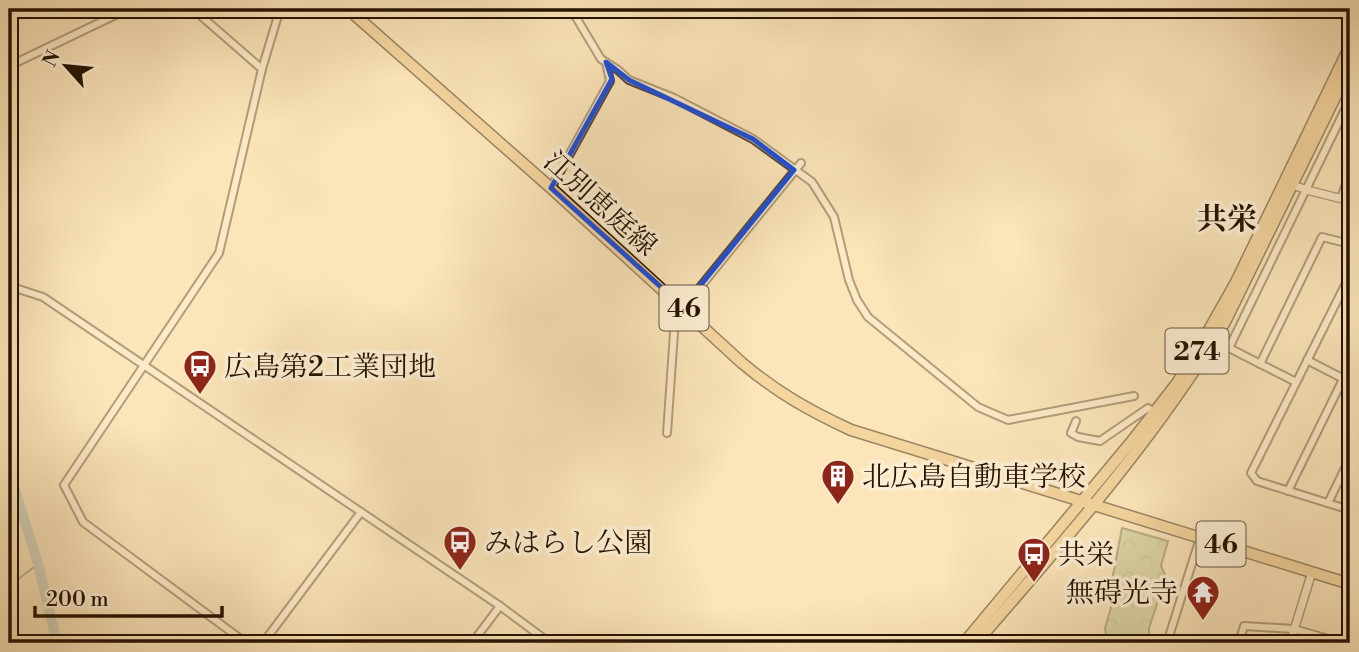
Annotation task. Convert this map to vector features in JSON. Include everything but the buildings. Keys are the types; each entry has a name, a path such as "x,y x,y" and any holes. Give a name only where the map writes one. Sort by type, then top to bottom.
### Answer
{"main road":[{"name":"江別恵庭線","path":"348,9 770,386 805,409 851,430 1350,584"},
{"name":"274","path":"972,642 1092,506 1165,413 1205,356 1225,322 1350,46"},
{"name":"274","path":"972,642 1177,383 1216,319 1350,67"}],"street":[{"path":"9,66 128,9"},
{"path":"193,9 261,69"},
{"path":"246,643 83,522 64,485 219,253 261,69 280,9"},
{"path":"571,9 601,59 629,80 674,98 753,139 812,183 834,217 849,280 868,317 978,407 1007,420 1134,396"},
{"path":"551,188 610,81 606,62"},
{"path":"1296,382 1229,348 1350,99"},
{"path":"667,433 675,318 801,163"},
{"path":"1341,198 1350,173"},
{"path":"1289,184 1350,201"},
{"path":"1260,363 1322,237 1350,244"},
{"path":"1350,275 1251,473 1257,481 1350,510"},
{"path":"9,286 43,297 500,606 550,643"},
{"path":"1307,360 1343,379"},
{"path":"1288,491 1350,365"},
{"path":"1076,421 1072,433 1100,441 1148,408 1155,413"},
{"path":"1328,503 1350,458"},
{"path":"263,643 361,512"},
{"path":"1167,643 1200,538"},
{"path":"1290,643 1312,572"},
{"path":"472,643 500,606"},
{"path":"1239,643 1244,626 1294,629 1338,643"}],"highlighted area":[{"path":"606,62 629,80 753,139 794,170 683,307 551,188 612,79"}],"green space":[{"path":"1122,528 1168,541 1161,566 1166,577 1149,628 1149,643 1107,643 1105,628 1113,601 1113,575"}],"waterway":[{"path":"9,470 38,564 57,643"},
{"path":"9,586 38,564"}],"place":[{"name":"広島第2工業団地","path":"200,396"},
{"name":"北広島自動車学校","path":"838,506"},
{"name":"みはらし公園","path":"460,572"},
{"name":"共栄","path":"1034,584"},
{"name":"無碍光寺","path":"1203,622"}],"district":[{"name":"共栄","path":"1227,219"}]}
